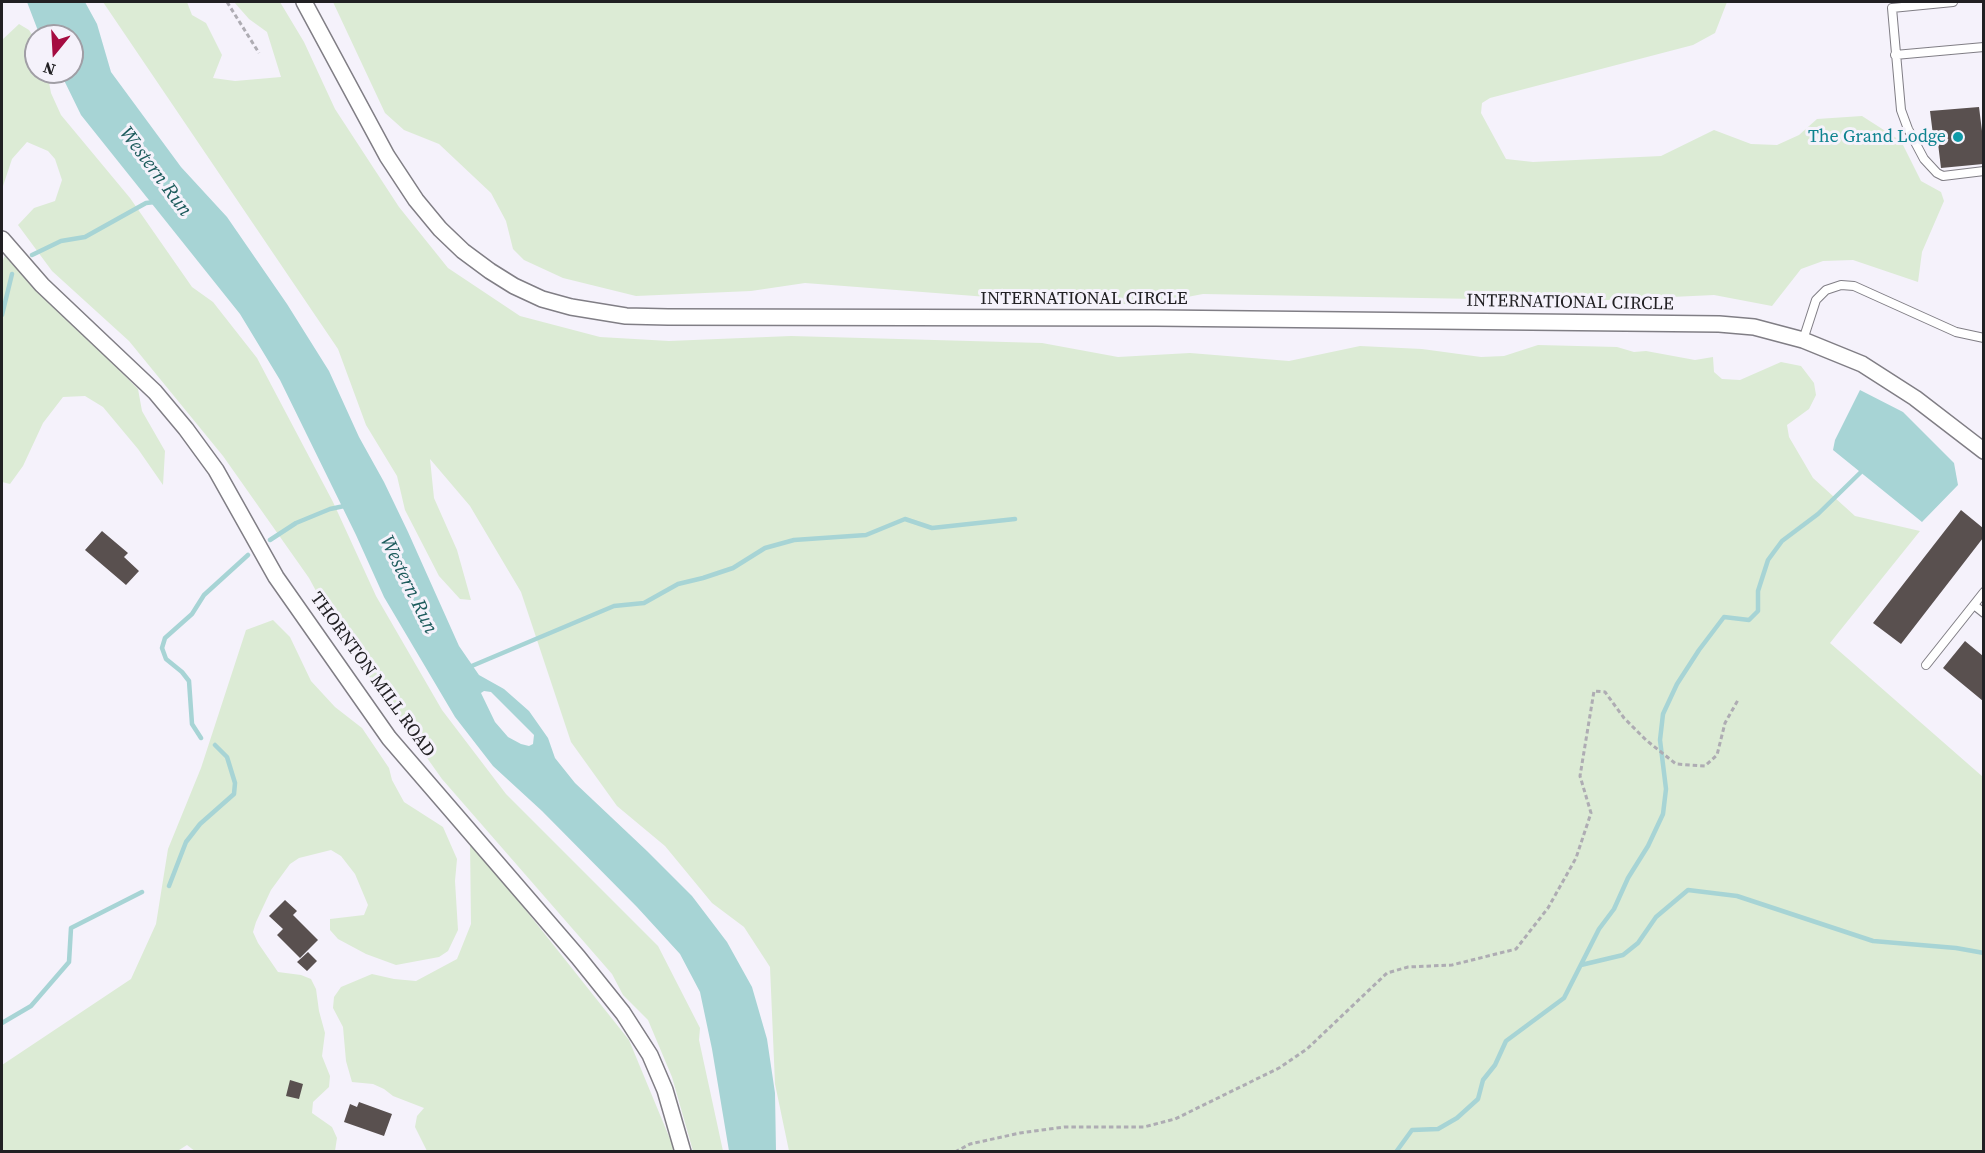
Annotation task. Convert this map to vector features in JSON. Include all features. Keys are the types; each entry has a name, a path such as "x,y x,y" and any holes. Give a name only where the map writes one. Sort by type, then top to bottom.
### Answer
{"street":[{"name":"INTERNATIONAL CIRCLE","path":"304,2 387,156 416,200 440,229 463,251 514,286 542,299 571,307 626,316 668,317 1156,318 1719,324 1754,327 1803,340 1862,364 1916,398 1983,451"},
{"name":"THORNTON MILL ROAD","path":"2,239 42,285 155,392 186,429 216,470 276,577 389,738 578,957 622,1013 653,1064 665,1090 683,1152"}],"lane":[{"path":"1953,2 1892,8 1901,110 1908,129 1931,168 1943,176 1983,171"},
{"path":"1895,55 1983,47"},
{"path":"1803,340 1816,300 1826,290 1841,285 1854,286 1956,332 1983,338"},
{"path":"1926,665 1983,592"},
{"path":"1974,605 1983,613"}],"path":[{"path":"227,2 259,53"},
{"path":"955,1152 970,1144 1020,1133 1064,1127 1143,1127 1175,1119 1279,1068 1307,1049 1387,973 1408,967 1452,965 1516,949 1548,908 1576,858 1591,813 1580,776 1594,691 1605,692 1617,710 1646,741 1676,764 1705,766 1717,755 1725,723 1738,700"}],"shaded area":[{"path":"103,2 187,2 192,15 206,23 222,55 213,78 235,81 281,77 267,32 249,19 234,2 280,2 304,42 335,109 399,207 448,268 520,316 600,337 669,341 791,336 1042,343 1118,357 1190,353 1289,361 1360,346 1422,349 1481,357 1504,356 1538,345 1617,347 1634,352 1646,351 1695,360 1713,357 1714,372 1722,379 1740,380 1781,362 1801,366 1814,383 1816,395 1809,409 1787,425 1789,437 1813,478 1855,516 1920,531 1830,643 1983,777 1983,1151 789,1151 775,1084 770,967 744,927 712,903 665,846 617,806 571,742 521,592 470,506 430,459 434,498 457,550 471,600 460,599 439,576 405,510 397,476 366,425 338,349"},
{"path":"333,2 1727,2 1715,33 1693,45 1490,98 1482,103 1481,113 1506,159 1533,162 1661,156 1714,130 1751,144 1777,145 1799,135 1817,119 1862,116 1901,141 1921,181 1941,192 1944,201 1922,252 1918,282 1853,260 1823,261 1801,269 1772,306 1714,295 1586,301 1203,294 1150,304 1079,304 805,283 751,291 636,296 563,278 524,260 513,249 506,221 491,193 439,144 404,130 385,113"},
{"path":"19,24 24,27 24,84 49,84 61,115 130,198 192,287 213,302 257,358 333,502 376,596 442,710 506,794 658,946 700,1028 699,1040 723,1151 693,1151 672,1077 648,1020 623,995 612,974 442,779 341,637 309,578 223,456 129,341 52,271 18,225 34,208 55,201 62,180 55,159 48,151 27,142 12,159 2,186 2,40"},
{"path":"5,255 138,389 142,411 165,451 163,485 138,449 103,407 85,396 63,397 43,423 23,466 10,484 2,482 2,263"},
{"path":"273,620 290,637 311,681 335,707 362,728 389,768 392,780 404,802 443,827 457,859 455,881 458,930 448,951 439,957 396,965 366,954 338,939 330,930 330,919 364,915 368,905 355,874 341,856 331,850 299,858 290,864 271,890 253,932 278,972 301,975 311,979 316,989 325,1033 322,1056 330,1076 329,1087 313,1102 312,1113 332,1127 337,1138 335,1151 196,1152 187,1145 176,1152 2,1152 2,1065 131,979 156,924 168,849 201,768 246,630"},
{"path":"470,840 629,1040 675,1151 427,1151 415,1127 417,1116 424,1108 393,1096 373,1084 352,1082 346,1061 343,1027 333,1008 334,997 341,987 372,974 416,981 457,959 471,924"}],"water":[{"name":"Western Run","path":"27,2 85,2 97,24 111,72 181,167 227,217 287,304 329,371 359,437 408,532 459,646 479,675 504,689 529,711 548,738 555,758 575,783 692,896 727,942 752,987 767,1039 775,1093 776,1151 729,1151 700,992 680,954 542,811 493,766 455,717 384,597 280,380 240,314 81,115 66,84 84,84 84,24 35,24","holes":["491,692 534,735 533,744 529,746 508,737 495,722 481,693"]},
{"path":"1860,390 1903,412 1954,463 1958,485 1922,522 1833,450 1835,440"}],"building":[{"name":"The Grand Lodge","path":"1979,107 1983,164 1941,168 1937,135 1933,135 1930,111"},
{"path":"1961,510 1983,528 1983,538 1901,644 1873,623"},
{"path":"102,531 128,553 124,557 139,571 126,585 85,550"},
{"path":"1965,641 1983,656 1983,701 1943,668"},
{"path":"285,900 297,911 293,915 318,940 300,958 277,935 283,929 269,916"},
{"path":"308,952 317,961 307,971 297,962"},
{"path":"290,1080 303,1084 299,1099 286,1096"},
{"path":"359,1102 392,1114 384,1136 344,1122 350,1104 357,1107"}],"waterway":[{"name":"Western Run","path":"32,255 61,241 85,237 146,203 155,202"},
{"path":"2,315 12,274"},
{"path":"1396,1152 1412,1130 1438,1129 1457,1118 1478,1099 1483,1080 1495,1065 1506,1041 1564,998 1599,929 1614,909 1628,878 1648,846 1663,814 1666,789 1660,740 1663,714 1677,684 1724,617 1749,620 1758,611 1758,591 1768,560 1782,541 1818,514 1861,472"},
{"path":"270,540 296,523 330,509 349,505"},
{"path":"467,668 614,606 644,603 678,584 733,568 765,548 794,540 866,535 905,519 932,528 1015,519"},
{"path":"201,738 192,724 189,681 166,659 162,648 165,638 192,614 204,595 248,555"},
{"path":"169,886 186,842 200,824 234,794 235,783 227,757 215,745"},
{"path":"1581,965 1623,955 1638,943 1656,917 1688,890 1737,896 1873,941 1956,948 1984,953"},
{"path":"2,1023 31,1006 69,962 71,928 142,892"}],"place":[{"name":"The Grand Lodge","path":"1958,137"}]}
